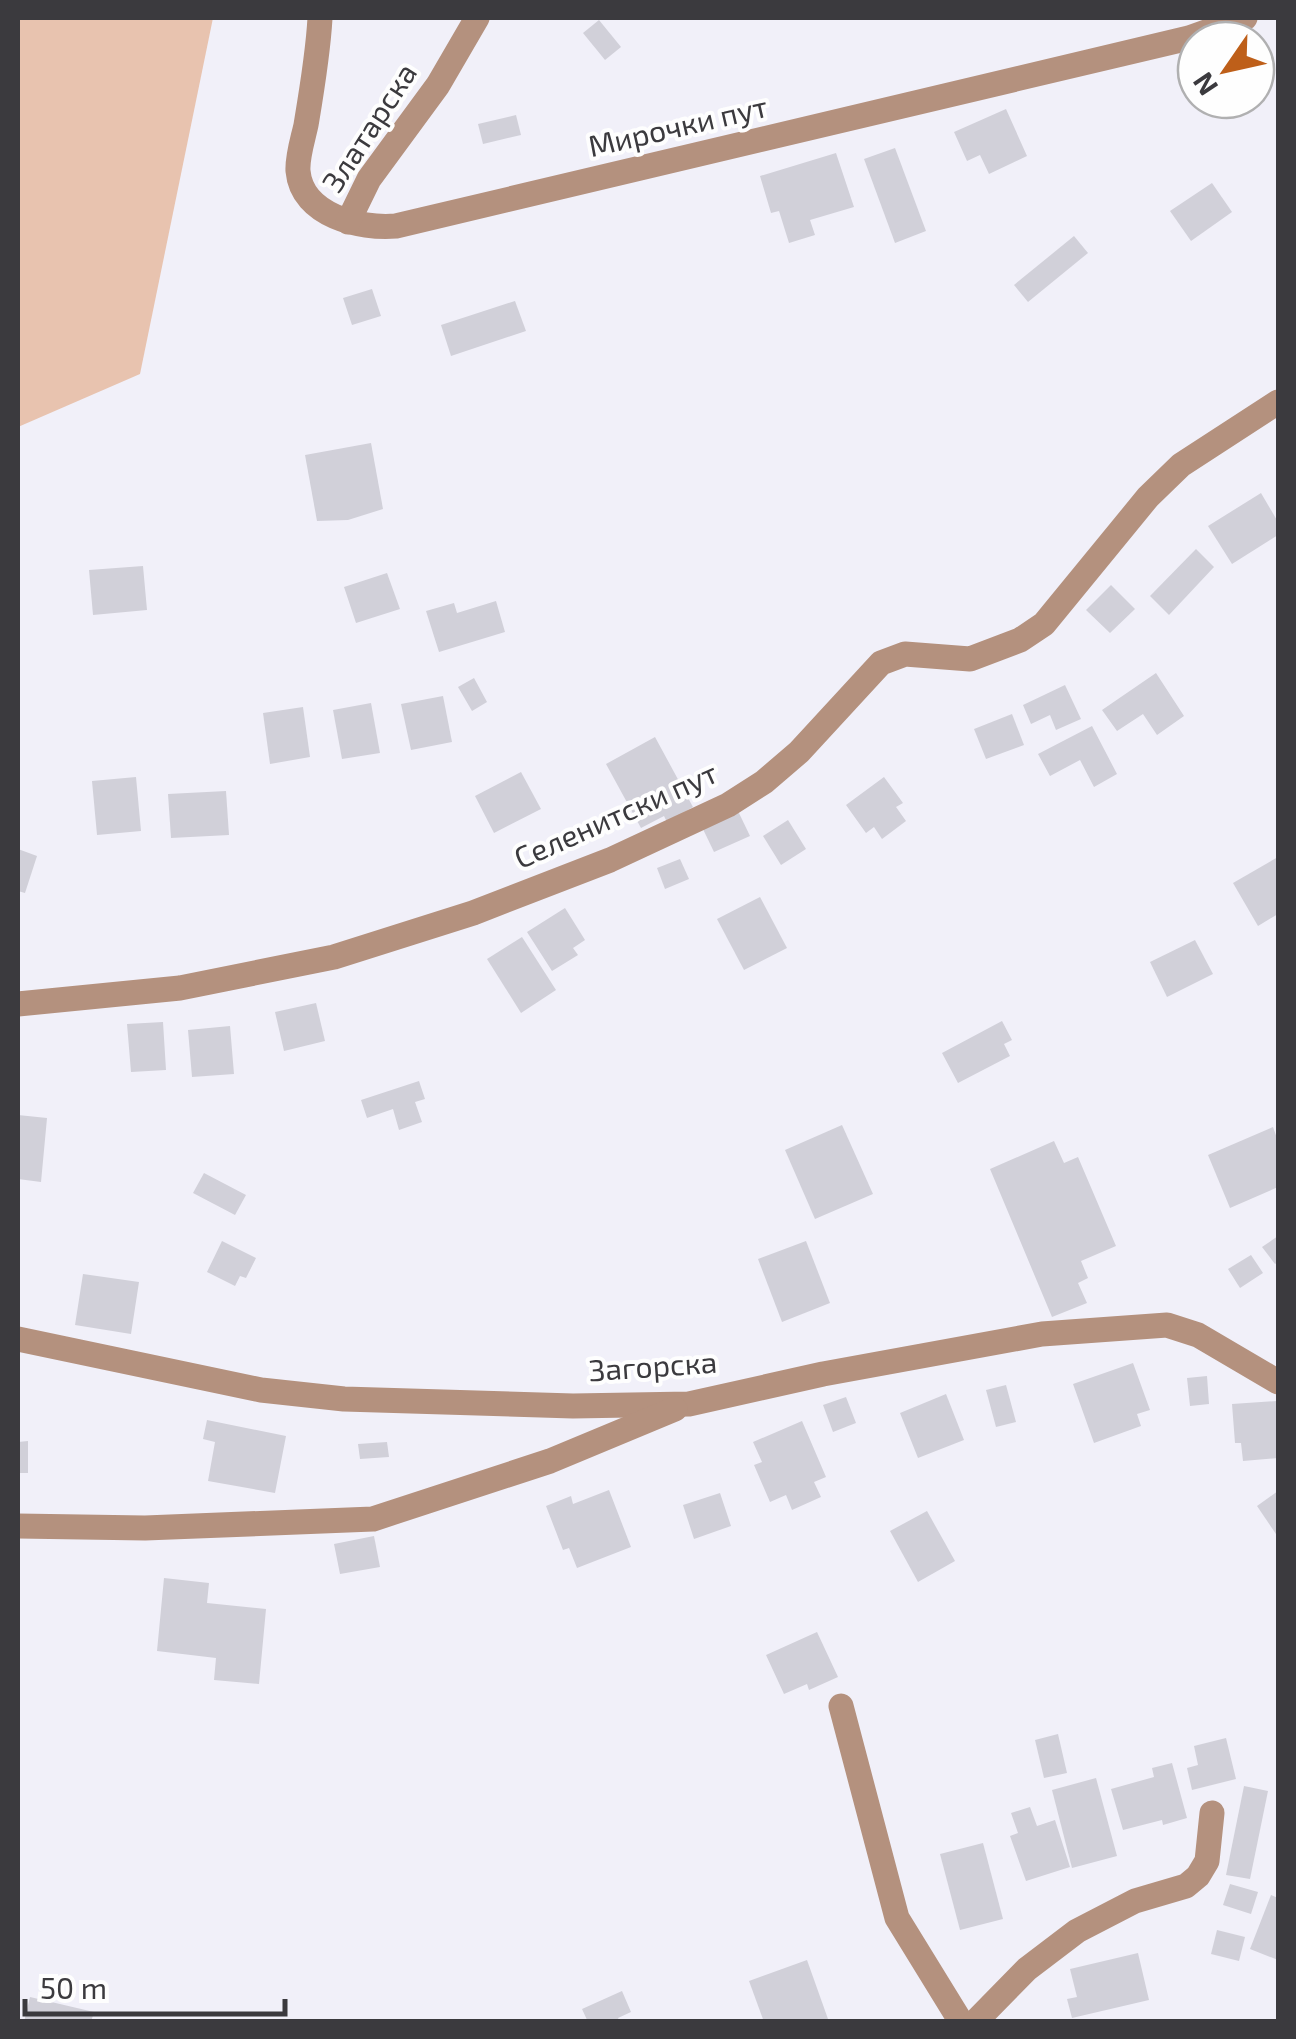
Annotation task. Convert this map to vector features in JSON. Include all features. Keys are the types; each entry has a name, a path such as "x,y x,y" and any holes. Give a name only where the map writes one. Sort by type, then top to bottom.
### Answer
{"street":[{"name":"Мирочки пут","path":"320,18 318,57 298,170 306,196 348,222 372,228 396,226 635,171 1189,38 1245,18"},
{"name":"Златарска","path":"348,222 369,179 438,85 477,18"},
{"name":"Селенитски пут","path":"18,1004 180,988 334,957 473,913 593,867 728,805 764,782 798,752 881,663 904,654 970,659 1020,640 1044,624 1148,497 1181,465 1278,402"},
{"name":"Загорска","path":"18,1339 243,1386 344,1399 448,1400 512,1406 689,1404 823,1374 1042,1334 1166,1325 1198,1335 1278,1382"},
{"path":"18,1526 145,1528 373,1519 550,1461 689,1404"},
{"path":"840,1706 897,1918 960,2022"},
{"path":"975,2022 1027,1969 1077,1931 1135,1902 1186,1886 1198,1876 1207,1861 1212,1813"}],"shaded area":[{"path":"18,18 213,18 140,374 18,427"}],"building":[{"path":"599,20 621,47 605,60 583,33"},
{"path":"1006,109 1027,156 989,174 980,155 967,161 954,132"},
{"path":"516,115 521,135 483,144 478,124"},
{"path":"895,148 926,231 895,243 864,159"},
{"path":"836,153 854,207 810,220 815,235 789,243 779,211 771,213 760,176"},
{"path":"1212,183 1232,212 1191,241 1170,211"},
{"path":"1074,236 1088,253 1028,302 1014,285"},
{"path":"372,289 381,316 352,325 343,298"},
{"path":"515,301 526,331 451,356 441,325"},
{"path":"371,443 383,509 348,520 317,521 305,455"},
{"path":"1261,493 1278,522 1278,535 1232,564 1208,526"},
{"path":"1196,549 1214,567 1169,615 1150,596"},
{"path":"143,566 147,610 93,615 89,570"},
{"path":"387,573 400,609 356,623 344,587"},
{"path":"1111,585 1135,609 1110,633 1086,610"},
{"path":"496,601 505,632 439,652 426,611 454,603 457,613"},
{"path":"1156,673 1184,716 1157,735 1143,714 1117,731 1102,710"},
{"path":"474,678 487,702 472,711 458,687"},
{"path":"1065,685 1081,719 1056,730 1050,715 1031,724 1023,705"},
{"path":"443,696 452,742 411,750 401,704"},
{"path":"371,703 380,753 342,759 333,710"},
{"path":"303,707 310,757 270,764 263,713"},
{"path":"1012,714 1024,745 986,759 974,729"},
{"path":"1092,726 1117,774 1094,787 1080,760 1050,776 1038,754"},
{"path":"655,737 693,807 667,822 664,816 641,828 606,764"},
{"path":"521,772 541,809 494,833 475,796"},
{"path":"136,777 141,831 97,835 92,781"},
{"path":"884,777 903,803 896,807 906,821 882,839 874,827 866,833 846,805"},
{"path":"226,791 229,835 171,838 168,794"},
{"path":"738,811 750,836 714,852 702,827"},
{"path":"788,820 806,849 781,865 763,836"},
{"path":"18,849 37,856 25,893 18,891"},
{"path":"1278,857 1278,914 1258,926 1233,883"},
{"path":"680,859 689,879 665,889 657,868"},
{"path":"760,897 787,948 744,970 717,919"},
{"path":"565,908 585,940 573,948 578,955 552,971 527,932"},
{"path":"522,937 556,990 521,1013 487,959"},
{"path":"1195,940 1213,974 1167,997 1150,962"},
{"path":"316,1003 325,1041 284,1051 275,1012"},
{"path":"1002,1021 1012,1040 1004,1044 1010,1056 958,1083 942,1053"},
{"path":"163,1022 166,1070 131,1072 127,1024"},
{"path":"230,1026 234,1074 192,1077 188,1030"},
{"path":"419,1081 425,1099 415,1102 422,1122 399,1130 393,1109 367,1118 361,1100"},
{"path":"18,1115 47,1118 41,1182 18,1179"},
{"path":"842,1125 873,1194 815,1219 785,1150"},
{"path":"1273,1127 1278,1141 1278,1187 1230,1208 1208,1155"},
{"path":"1054,1141 1064,1163 1078,1157 1116,1246 1081,1261 1088,1278 1078,1283 1087,1303 1052,1317 990,1169"},
{"path":"204,1173 246,1195 235,1215 193,1193"},
{"path":"1278,1236 1278,1262 1275,1264 1262,1247"},
{"path":"222,1241 256,1258 246,1278 240,1276 235,1286 207,1272"},
{"path":"806,1241 830,1303 782,1322 758,1259"},
{"path":"1251,1255 1263,1273 1240,1288 1228,1269"},
{"path":"83,1274 139,1282 131,1334 75,1325"},
{"path":"1133,1363 1150,1410 1137,1414 1141,1426 1094,1443 1073,1384"},
{"path":"1207,1376 1209,1404 1190,1406 1187,1378"},
{"path":"1006,1385 1016,1422 996,1427 986,1390"},
{"path":"946,1394 964,1440 918,1458 900,1413"},
{"path":"846,1397 856,1423 833,1432 823,1405"},
{"path":"1277,1401 1278,1458 1243,1461 1241,1443 1235,1443 1232,1404"},
{"path":"207,1420 286,1436 275,1493 208,1481 215,1442 203,1439"},
{"path":"802,1421 826,1477 814,1482 821,1497 792,1510 786,1495 770,1502 754,1465 762,1462 753,1442"},
{"path":"28,1441 28,1473 18,1473 18,1442"},
{"path":"387,1442 389,1457 360,1459 358,1444"},
{"path":"609,1490 631,1547 577,1568 569,1548 563,1550 546,1506 571,1496 573,1504"},
{"path":"1278,1491 1278,1537 1257,1506"},
{"path":"720,1493 731,1526 694,1539 683,1505"},
{"path":"927,1511 955,1561 918,1582 890,1531"},
{"path":"374,1536 380,1567 340,1574 334,1544"},
{"path":"164,1578 209,1583 207,1603 266,1609 259,1684 214,1680 216,1658 157,1651"},
{"path":"817,1632 838,1677 809,1690 807,1684 784,1694 766,1655"},
{"path":"1058,1734 1067,1773 1044,1778 1035,1740"},
{"path":"1226,1738 1236,1779 1192,1790 1187,1768 1198,1765 1194,1746"},
{"path":"1172,1763 1187,1818 1123,1830 1111,1789 1154,1777 1152,1768"},
{"path":"1096,1778 1117,1856 1072,1868 1052,1790"},
{"path":"1244,1786 1268,1791 1250,1879 1226,1875"},
{"path":"1030,1807 1037,1826 1055,1820 1070,1867 1026,1881 1010,1836 1018,1833 1011,1813"},
{"path":"983,1843 1003,1919 960,1930 940,1854"},
{"path":"1230,1884 1258,1892 1251,1914 1223,1905"},
{"path":"1271,1895 1278,1898 1278,1960 1250,1949"},
{"path":"1217,1930 1245,1937 1239,1961 1211,1954"},
{"path":"1138,1953 1149,2000 1072,2018 1067,1999 1077,1997 1070,1969"},
{"path":"807,1960 828,2019 764,2022 749,1981"},
{"path":"622,1991 631,2012 618,2018 620,2022 588,2022 582,2009"},
{"path":"30,1997 94,2012 91,2022 24,2022"}]}
